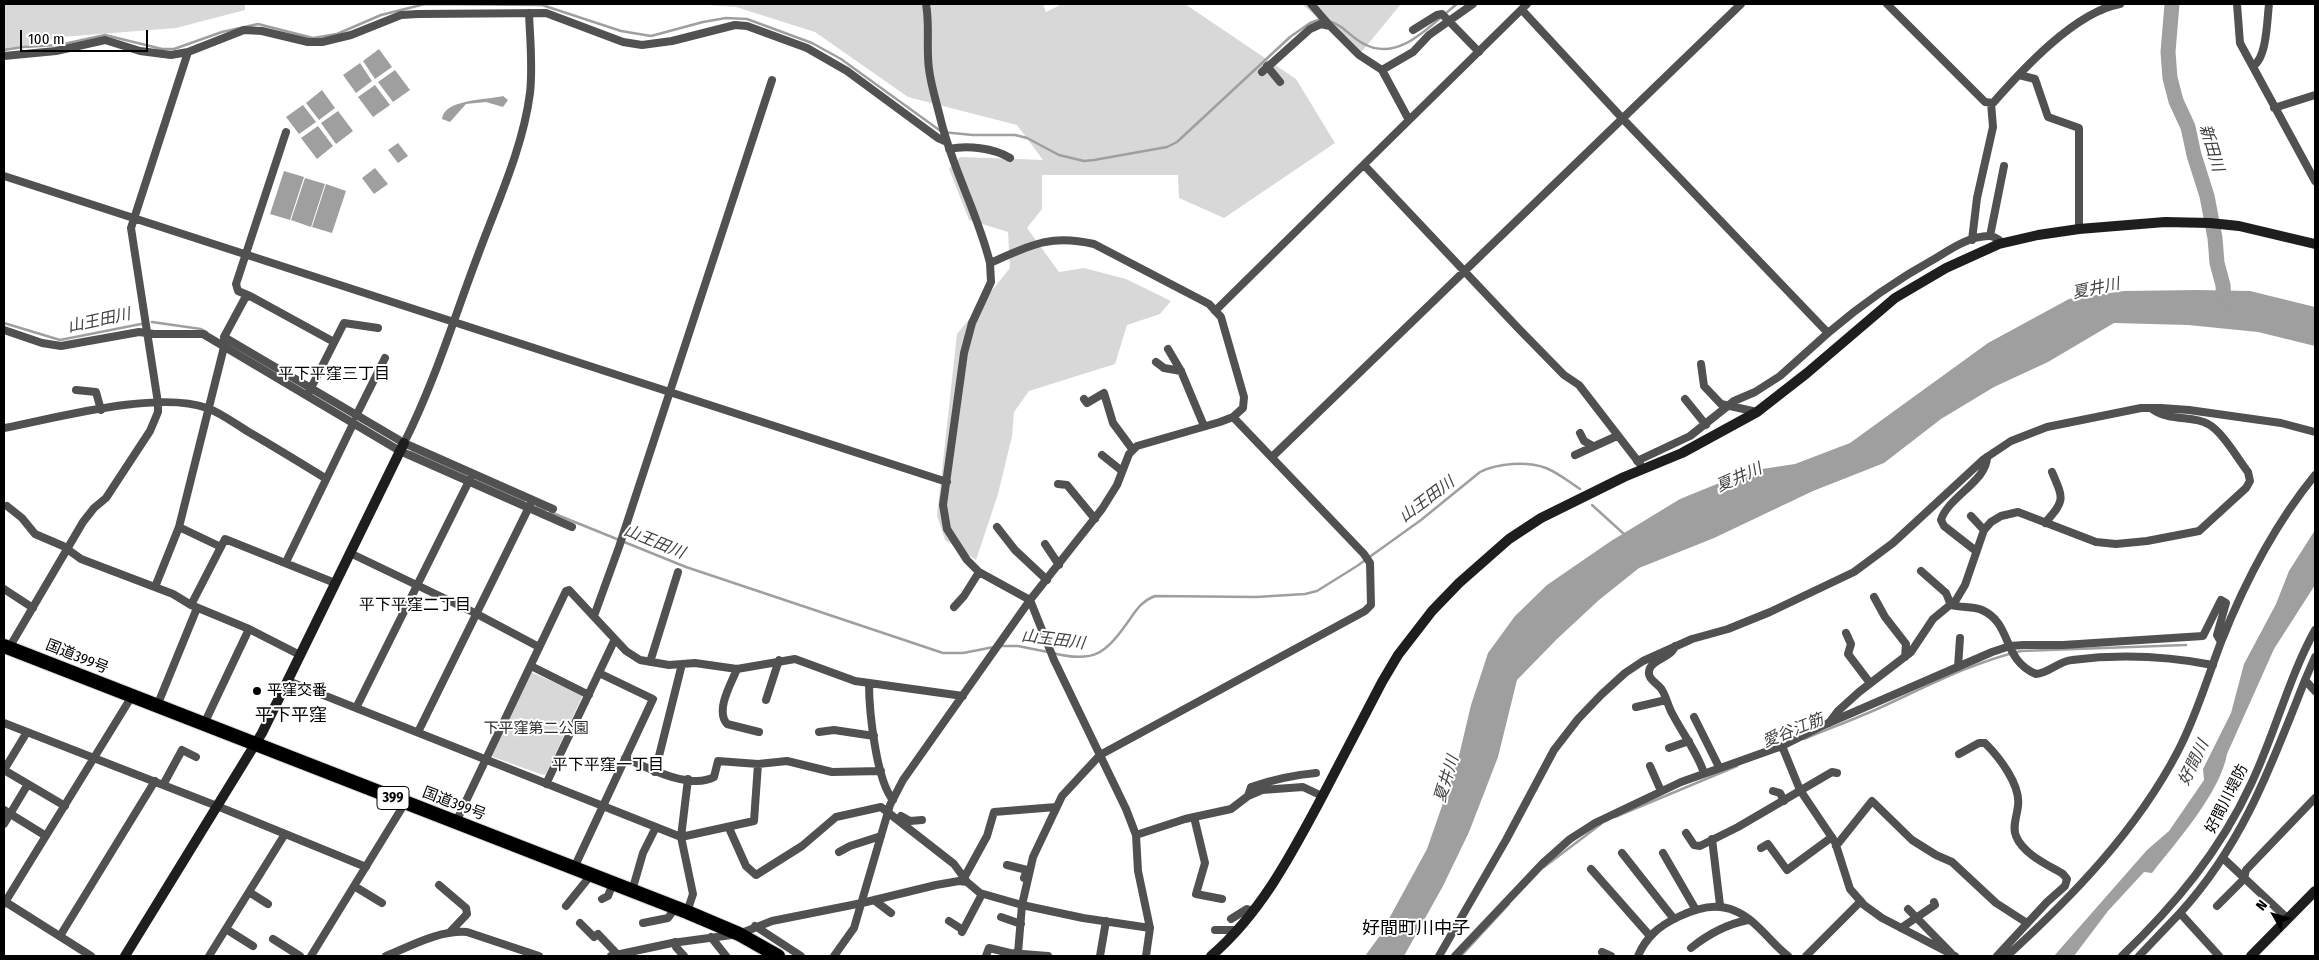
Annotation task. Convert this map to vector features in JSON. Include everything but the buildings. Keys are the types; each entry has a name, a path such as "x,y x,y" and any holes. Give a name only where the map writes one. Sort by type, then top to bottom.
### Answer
{"highway":[{"name":"国道399号","path":"6,647 682,910 739,934 778,956"}],"street":[{"path":"455,13 456,4"},
{"path":"926,4 929,31 929,69 948,146 983,238 990,263 991,282 970,331 964,353 944,505 947,529 960,552 979,572 1030,600 1054,660 1126,809 1136,835 1138,871 1150,928 1146,956"},
{"path":"1312,4 1359,56 1382,70 1409,120"},
{"path":"1382,70 1413,52 1422,41 1473,4"},
{"path":"1272,457 1464,269 1741,4"},
{"path":"1887,4 1985,102 1991,103"},
{"path":"1972,240 1977,198 1993,127 1991,103 2057,38 2106,6 2120,4"},
{"path":"2237,4 2240,43 2315,181"},
{"path":"2253,66 2258,63 2262,53 2269,4"},
{"path":"1215,311 1524,7 1622,118 1828,333"},
{"path":"126,956 255,744 288,681 415,421 509,170 528,103 532,62 529,13"},
{"path":"4,56 56,51 105,40 140,51 164,55 188,52 244,30 262,31 308,42 322,42 351,35 401,15 546,13 623,42 637,44 672,41 734,25 756,29 808,48 847,71 948,146 998,153 1010,158"},
{"path":"1413,30 1441,14 1449,20 1478,52"},
{"path":"1280,82 1265,69 1310,29 1321,24 1330,26"},
{"path":"6,647 33,608 84,522 94,508 106,498 150,431 158,412 131,228 188,52"},
{"path":"2019,74 2035,79 2048,117 2079,128 2079,229"},
{"path":"594,616 621,541 772,80"},
{"path":"2274,108 2315,95"},
{"path":"286,132 236,288 334,342"},
{"path":"1364,165 1518,328 1564,375 1579,385 1645,470"},
{"path":"1990,236 2004,166"},
{"path":"4,176 947,482"},
{"path":"1211,956 1238,930 1254,911 1287,862 1398,655 1444,598 1508,539 1542,518 1722,433 1756,412 1807,373 1896,298 1946,268 2003,243 2079,229 2185,222 2239,226 2315,244"},
{"path":"1637,461 1667,448 1706,425 1726,406 1755,392 1780,376 1865,301 1891,283 1955,247 1972,240 1990,236 2003,243"},
{"path":"834,956 854,928 890,806 903,780 1030,600 1095,519 1110,497 1133,450 1144,444 1233,417 1243,408 1244,397 1221,317 1209,304 1094,244 1073,240 1046,240 990,263"},
{"path":"155,588 179,527 207,408 224,347 224,337 245,298 250,296"},
{"path":"306,396 344,323 378,328"},
{"path":"4,330 42,343 61,346 140,332 147,334 197,332 306,396 402,447 531,503 572,527"},
{"path":"224,337 310,388 354,420"},
{"path":"1168,349 1181,371 1204,426"},
{"path":"286,562 385,358"},
{"path":"1156,362 1168,369 1181,371"},
{"path":"1701,364 1704,386 1726,406 1756,412"},
{"path":"76,390 93,390 96,392 101,410"},
{"path":"1084,399 1087,403 1104,393 1113,423 1133,450"},
{"path":"1686,399 1706,425"},
{"path":"4,428 101,410 158,403 207,408 326,478"},
{"path":"1439,956 1452,938 1546,764 1565,734 1601,694 1625,673 1643,661 1692,639 1728,629 1770,612 1854,572 1892,543 1986,457 2011,441 2046,427 2141,408 2189,410 2281,423 2315,432"},
{"path":"1829,723 1838,711 1911,652 1932,619 1951,605 1965,585 1984,530 1991,522 2001,516 2018,512 2078,537 2111,544 2147,541 2199,532 2246,488 2250,481 2248,472 2216,430 2207,423 2167,416 2151,409"},
{"path":"1019,904 1032,857 1056,807 1069,787 1100,755 1365,611 1371,605 1370,563 1364,554 1233,417"},
{"path":"1580,433 1584,441 1593,446"},
{"path":"1576,455 1617,436"},
{"path":"1102,455 1122,471"},
{"path":"1976,551 1944,526 1941,520 1952,503 1984,470 1986,457"},
{"path":"2044,522 2060,506 2061,502 2060,492 2052,472"},
{"path":"2007,956 2075,891 2137,817 2178,752 2221,642 2243,593 2265,551 2296,500 2315,475"},
{"path":"356,708 471,477"},
{"path":"1058,484 1065,484 1095,519"},
{"path":"531,503 553,509"},
{"path":"418,732 475,613 531,503"},
{"path":"7,506 22,518 35,534 94,565 173,594 194,606 249,629 300,655"},
{"path":"1971,516 1984,530"},
{"path":"179,527 221,547"},
{"path":"997,527 1019,554 1047,580"},
{"path":"157,706 194,606 225,539 335,583"},
{"path":"1045,544 1059,565"},
{"path":"350,553 475,613 540,647"},
{"path":"1921,571 1946,593 1951,605"},
{"path":"650,662 678,572"},
{"path":"954,607 964,596 979,572"},
{"path":"456,822 566,591 569,590 633,656 650,662 669,665 695,663 736,669 779,660 794,659 846,678 963,696"},
{"path":"4,591 33,608"},
{"path":"1874,597 1885,617 1906,644 1904,657"},
{"path":"1455,956 1470,938 1499,912 1526,880 1570,839 1595,823 1662,791 1719,767 1783,749 1829,723 1958,667 2010,646 2203,636 2221,600 2226,603 2217,635 2221,642"},
{"path":"1951,605 1981,610 1987,614 1998,625 2010,646 2013,656 2021,666 2036,674 2069,660 2114,656 2174,658 2213,664"},
{"path":"204,724 249,629"},
{"name":"好間川堤防","path":"2122,956 2190,882 2225,836 2255,776 2298,664 2315,630"},
{"path":"1846,633 1851,644 1848,654 1870,684"},
{"path":"1958,667 1960,638"},
{"path":"546,784 615,639"},
{"path":"1675,646 1670,654 1649,669 1651,680 1662,690 1704,773"},
{"path":"2139,956 2204,886 2224,858 2249,813 2270,767 2315,658"},
{"path":"766,700 779,660"},
{"path":"655,772 682,664"},
{"path":"531,666 589,695"},
{"path":"736,669 722,710 724,721 727,724 759,732"},
{"path":"574,868 653,700 599,673"},
{"path":"2305,680 2315,691"},
{"path":"288,681 681,837 754,821 758,764"},
{"path":"869,683 874,736 890,806 954,864 965,880 982,894 1019,904 1150,928"},
{"path":"89,956 4,902 132,696"},
{"path":"1636,707 1666,700"},
{"path":"1694,717 1719,767"},
{"path":"4,723 217,806 366,867"},
{"path":"819,732 834,730 874,736"},
{"path":"27,732 4,770 65,806"},
{"path":"1668,748 1688,741"},
{"path":"1959,754 1979,743 1985,743 1990,748 2012,781 2016,791 2018,805 2015,835 2027,850 2063,874 2067,880 2065,886 2027,923 1998,956"},
{"path":"1783,749 1801,791 1832,837 1850,889 1860,901 1882,918 1953,955"},
{"path":"60,936 182,750 196,757"},
{"path":"625,758 655,772 688,779 712,778 718,761 758,764 782,761 832,772 881,771"},
{"path":"1650,766 1662,791"},
{"path":"1686,833 1694,845 1700,846 1784,801 1832,772 1837,773"},
{"path":"1248,796 1251,787 1264,782 1316,773"},
{"path":"643,923 668,918 682,910 693,894 681,837 688,779"},
{"path":"4,824 7,812 28,784"},
{"path":"1136,835 1194,817 1230,809 1248,796 1262,790 1303,788 1322,796"},
{"path":"1773,791 1780,793 1784,801"},
{"path":"2217,906 2244,879 2246,870 2315,798"},
{"path":"1836,846 1872,801 1912,840 1936,855 1952,862 1996,903 2027,923"},
{"path":"311,956 405,803"},
{"path":"890,806 910,821 922,820"},
{"path":"729,828 746,866 756,875 802,846 836,817 890,806"},
{"path":"965,880 987,836 994,812 1056,807"},
{"path":"7,812 46,836"},
{"path":"1194,817 1205,863 1196,894 1222,900"},
{"path":"632,890 643,853 656,827"},
{"path":"209,956 285,834"},
{"path":"839,852 850,846 881,836"},
{"path":"1761,848 1768,844 1787,870 1832,837"},
{"path":"1712,839 1720,905"},
{"path":"1663,852 1696,910"},
{"path":"1622,853 1674,919"},
{"path":"2224,858 2288,919"},
{"path":"1007,865 1026,870 1019,904 1018,953"},
{"path":"1591,869 1650,936"},
{"path":"566,906 591,874"},
{"path":"580,923 594,937 598,934 614,955 674,942 739,934 755,926 772,921 862,903 936,884 965,880"},
{"path":"602,899 608,896 613,883"},
{"path":"439,885 466,908 467,914 450,932"},
{"path":"354,886 382,903"},
{"path":"2251,956 2315,891"},
{"path":"249,892 268,904"},
{"path":"949,921 962,931 982,894"},
{"path":"874,900 891,913"},
{"path":"1806,956 1860,901"},
{"path":"1901,928 1935,905 1934,902"},
{"path":"1638,956 1650,936 1674,919 1696,910 1720,905 1759,928 1774,945 1788,956"},
{"path":"1908,909 1953,955"},
{"path":"1231,918 1247,910 1254,911"},
{"path":"2180,913 2219,956"},
{"path":"1001,917 1020,924"},
{"path":"1690,948 1710,935 1748,920"},
{"path":"1100,956 1106,921"},
{"path":"755,926 801,956"},
{"path":"226,929 254,946"},
{"path":"1215,930 1238,930"},
{"path":"386,956 450,932 467,932 539,956"},
{"path":"711,937 726,956"},
{"path":"273,939 300,956"},
{"path":"674,942 684,956"},
{"path":"986,956 989,948 1048,956"},
{"path":"1602,952 1611,956"}],"green space":[{"path":"4,4 245,4 245,10 176,28 62,37 4,51"},
{"path":"694,4 1043,4 1046,12 1062,4 1185,4 1296,79 1335,143 1224,218 1179,198 1178,175 1042,175 1042,209 1027,228 1059,272 1084,268 1126,279 1171,301 1160,314 1127,325 1115,364 1029,391 1014,412 1012,436 998,494 976,560 945,540 937,516 957,334 1010,268 1008,232 969,220 949,169 960,157 1043,160 1017,125 908,97 815,32 736,7"},
{"path":"1302,4 1401,4 1359,55"},
{"name":"下平窪第二公園","path":"531,672 583,695 546,774 543,775 493,757 492,754"}],"water":[{"path":"379,49 392,67 375,79 363,61"},
{"path":"360,63 372,81 356,93 343,75"},
{"path":"395,70 410,90 393,102 378,82"},
{"path":"375,85 390,105 373,117 358,97"},
{"path":"322,90 335,108 319,120 306,103"},
{"path":"503,96 508,100 503,107 486,102 466,104 450,122 442,119 445,112 458,104"},
{"path":"303,105 316,122 299,134 286,117"},
{"path":"338,111 353,131 336,144 321,123"},
{"path":"318,126 333,146 317,159 301,138"},
{"path":"398,143 408,156 398,163 388,150"},
{"path":"375,168 388,184 374,194 362,178"},
{"path":"284,171 304,177 290,220 270,214"},
{"path":"305,178 325,184 311,227 291,220"},
{"path":"326,184 346,191 332,233 312,227"},
{"name":"夏井川","path":"2124,291 2250,291 2315,307 2315,346 2258,332 2188,325 2114,323 2048,362 1994,387 1941,419 1884,463 1813,491 1714,538 1639,568 1599,600 1517,680 1498,757 1469,832 1443,886 1404,956 1365,956 1379,937 1427,849 1458,760 1471,705 1488,653 1515,616 1547,585 1611,541 1680,499 1749,471 1795,464 1850,443 1988,343 2069,299"},
{"name":"好間川","path":"2315,530 2315,585 2274,649 2227,754 2216,785 2207,800 2185,832 2152,873 2144,872 2108,911 2074,956 2054,956 2147,850 2169,831 2204,780 2203,769 2231,713 2244,664 2276,604 2289,571"}],"waterway":[{"path":"4,50 59,45 105,35 162,49 174,49 222,32 258,24 313,38 337,34 381,15 425,4 542,5 621,31 651,36 703,22 726,18 747,19 812,43 841,59 942,132 973,135 1015,135 1027,138 1059,155 1084,161 1167,147 1177,142 1290,37 1310,23 1321,19"},
{"path":"1328,21 1343,28 1364,44 1377,49 1390,49 1414,39 1457,4"},
{"name":"新田川","path":"2172,4 2168,52 2170,78 2176,101 2188,127 2194,155 2207,196 2215,238 2217,263 2223,285 2224,303"},
{"name":"山王田川","path":"152,322 201,329 207,332"},
{"name":"山王田川","path":"4,323 60,340 141,324"},
{"name":"山王田川","path":"411,452 466,475"},
{"name":"山王田川","path":"1053,653 1079,657 1098,653 1114,640 1140,606 1155,596 1256,597 1305,594 1317,591 1357,566 1421,520 1480,472 1487,469 1504,465 1530,464 1546,468 1580,489"},
{"name":"山王田川","path":"476,479 524,501"},
{"name":"山王田川","path":"1592,505 1624,534"},
{"name":"山王田川","path":"537,506 545,510"},
{"name":"山王田川","path":"550,512 686,567 943,653 963,653 994,647"},
{"name":"愛谷江筋","path":"1804,739 1875,710 1965,669 2021,651 2186,645"},
{"name":"山王田川","path":"999,646 1018,646 1048,652"},
{"name":"愛谷江筋","path":"1615,817 1737,766"},
{"name":"愛谷江筋","path":"1544,867 1601,824"},
{"name":"愛谷江筋","path":"1461,956 1509,904"}],"place":[{"name":"平窪交番","path":"257,691"}],"district":[{"name":"平下平窪三丁目","path":"334,375"},
{"name":"平下平窪二丁目","path":"415,606"},
{"name":"平下平窪","path":"291,716"},
{"name":"平下平窪一丁目","path":"608,766"},
{"name":"好間町川中子","path":"1416,929"}]}
